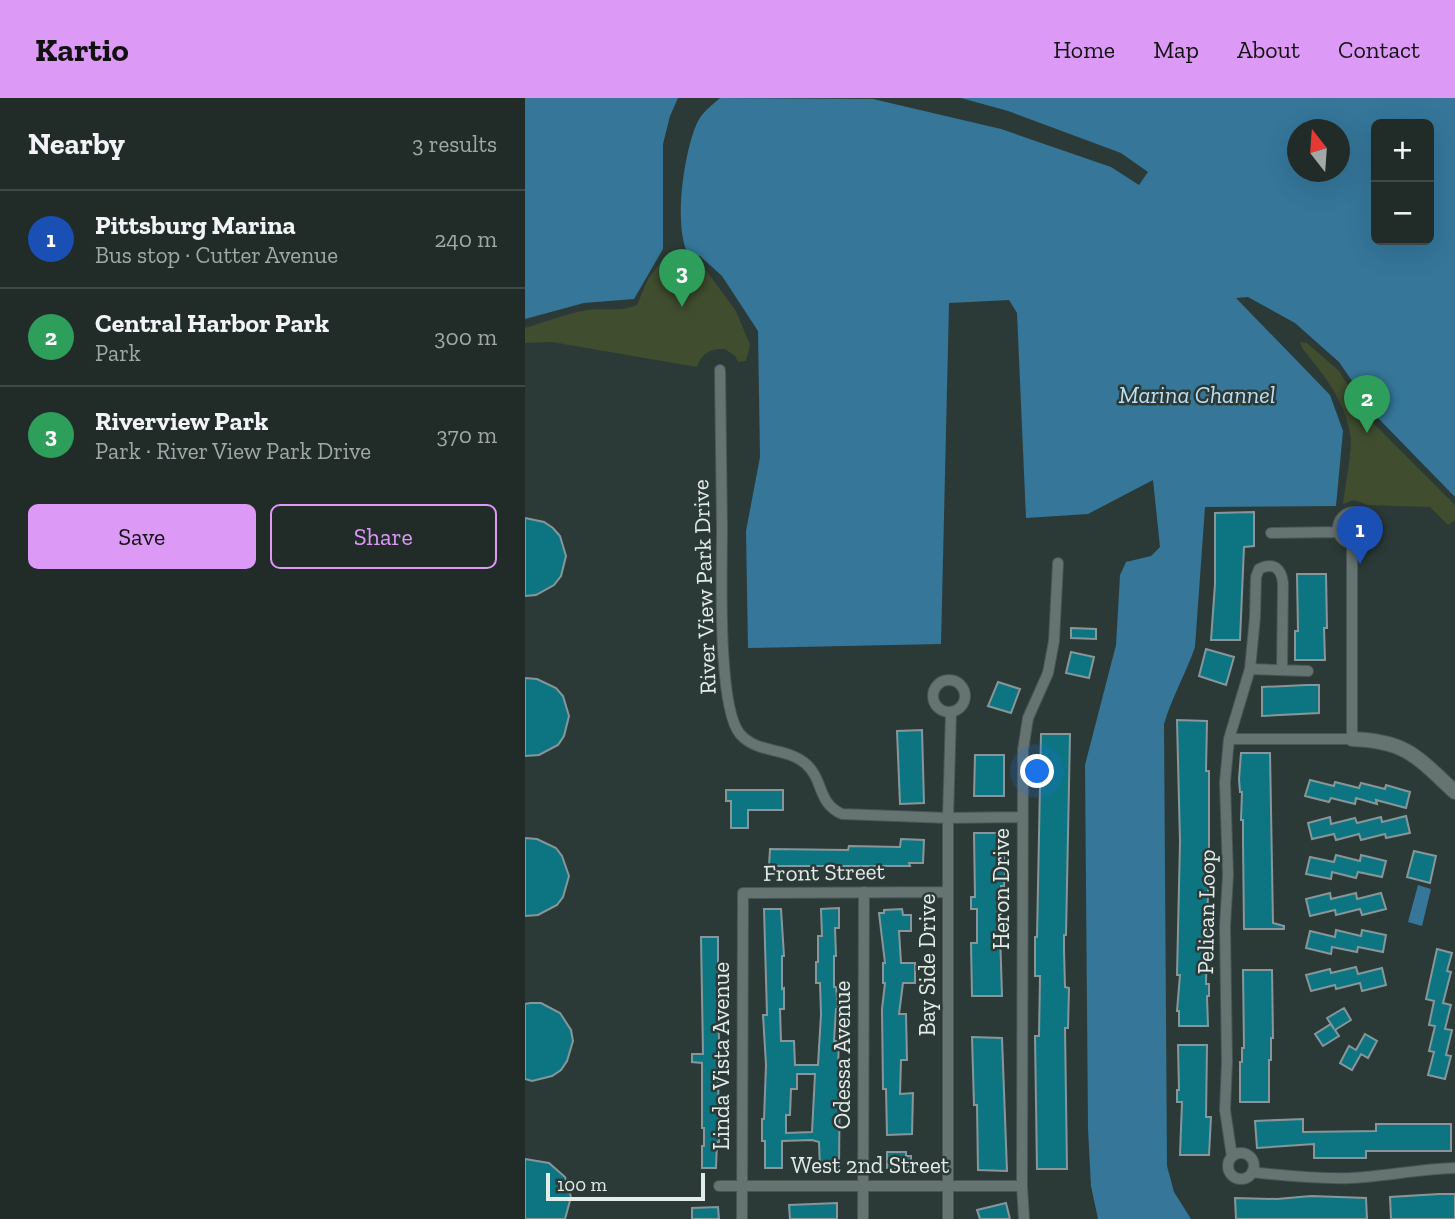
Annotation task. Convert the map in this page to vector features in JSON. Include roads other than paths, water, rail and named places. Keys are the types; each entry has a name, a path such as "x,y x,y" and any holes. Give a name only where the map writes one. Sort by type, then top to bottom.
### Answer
{"street":[{"name":"River View Park Drive","path":"720,370 723,636 728,700 736,728 755,746 798,757 810,767 830,809 842,814 948,818 1021,817"},
{"path":"1356,512 1365,516 1370,524 1368,537 1352,545 1341,539 1338,532 1339,522 1346,514 1356,512"},
{"path":"1271,533 1338,532"},
{"path":"1352,545 1352,739"},
{"name":"Heron Drive","path":"1024,1219 1021,817 1023,750 1028,718 1048,673 1055,640 1058,563"},
{"name":"Pelican Loop","path":"1232,1157 1225,1110 1225,926 1228,875 1226,782 1229,739 1250,669 1256,577 1259,569 1271,565 1282,574 1283,583 1282,670"},
{"path":"1250,669 1308,671"},
{"name":"Bay Side Drive","path":"948,1219 948,818 951,712"},
{"path":"1229,739 1378,740 1400,747 1415,756 1455,792"},
{"name":"Odessa Avenue","path":"863,1219 864,892"},
{"name":"Front Street","path":"743,893 948,892"},
{"name":"Linda Vista Avenue","path":"742,1219 743,893"},
{"path":"1240,1154 1248,1156 1253,1162 1252,1172 1244,1179 1235,1178 1228,1168 1232,1157 1240,1154"},
{"path":"1252,1172 1351,1178 1433,1168 1455,1168"},
{"name":"West 2nd Street","path":"719,1186 1022,1186"}],"water":[{"path":"525,98 678,98 663,144 663,249 634,299 584,303 525,319"},
{"name":"Marina Channel","path":"720,98 873,99 1001,129 1111,167 1139,185 1148,172 1121,153 1008,111 961,98 1455,98 1455,497 1377,417 1339,362 1295,323 1248,297 1236,298 1330,395 1343,431 1336,506 1205,507 1195,647 1164,724 1167,1166 1174,1192 1191,1219 1098,1219 1091,1186 1088,1129 1085,765 1116,645 1120,575 1126,562 1151,556 1160,547 1153,480 1088,514 1026,518 1017,313 1009,300 949,303 941,644 748,648 746,531 760,457 758,331 722,276 700,256 688,254 681,225 682,188 688,150 698,121"},
{"path":"1418,885 1431,889 1422,926 1408,922"}],"place":[{"name":"Riverview Park","path":"682,307"},
{"name":"Central Harbor Park","path":"1367,433"},
{"name":"Pittsburg Marina","path":"1360,564"}]}
